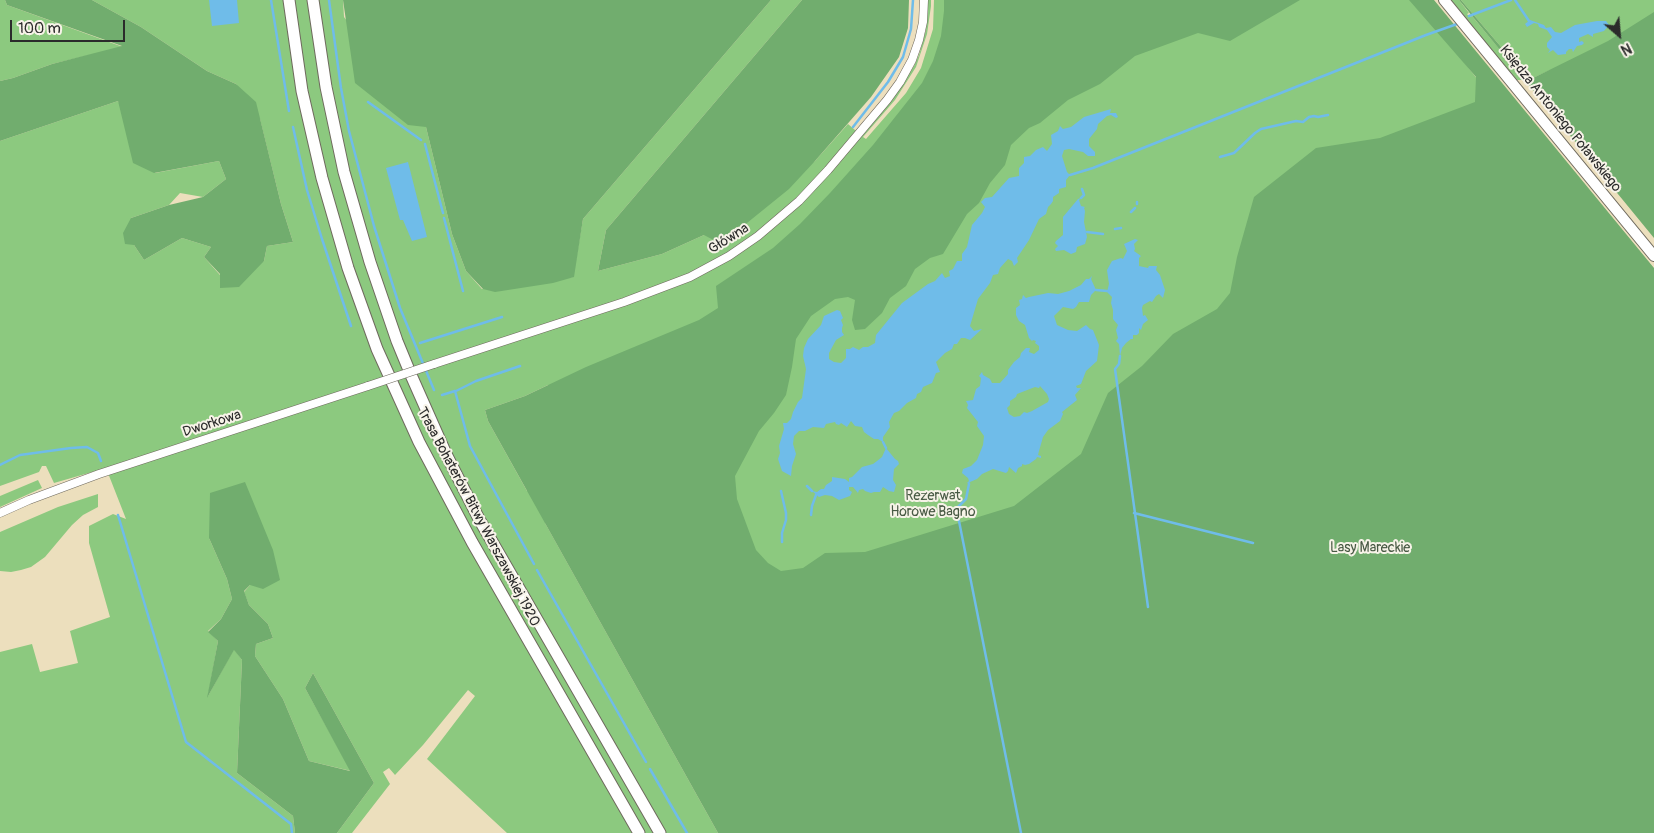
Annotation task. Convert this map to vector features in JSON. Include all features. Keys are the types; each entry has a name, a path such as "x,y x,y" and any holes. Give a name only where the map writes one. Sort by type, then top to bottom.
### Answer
{"highway":[{"name":"Trasa Bohaterów Bitwy Warszawskiej 1920","path":"289,0 301,83 312,140 336,230 358,300 377,349 433,470 472,542 639,833"},
{"name":"Trasa Bohaterów Bitwy Warszawskiej 1920","path":"313,0 322,68 335,137 358,224 397,341 446,454 479,519 660,833"}],"main road":[{"name":"Księdza Antoniego Poławskiego","path":"1444,0 1654,256"}],"street":[{"name":"Główna","path":"434,364 624,302 690,277 728,256 758,236 799,201 828,170 900,82 912,60 919,40 923,22 924,0"},
{"name":"Dworkowa","path":"0,513 89,477 434,364"}],"green space":[{"path":"0,0 5,0 7,5 123,47 52,64 0,81"},
{"path":"5,0 92,0 141,27 207,71 236,84 256,102 281,204 293,242 267,246 264,261 239,287 220,288 220,274 204,257 211,247 182,238 144,260 134,245 125,244 123,233 131,218 169,205 203,197 226,179 219,161 154,173 133,163 118,101 0,141 0,81 52,64 122,46 7,5"},
{"name":"Rezerwat Horowe Bagno","path":"92,0 343,0 344,17 426,127 452,234 466,271 482,289 573,277 583,219 771,0 802,0 606,230 598,271 662,254 704,235 815,161 848,124 862,136 893,99 914,66 926,30 928,0 931,0 931,6 927,34 916,67 895,100 863,137 866,139 906,93 921,68 933,29 934,0 1415,0 1493,99 1236,306 1159,682 545,523 718,833 507,833 427,759 475,696 468,690 423,745 395,775 389,768 383,772 390,784 352,833 337,833 374,783 313,673 305,688 351,771 309,761 283,699 255,656 256,644 273,638 268,624 249,605 244,592 250,585 209,538 227,579 232,599 221,619 208,631 218,641 208,696 234,649 242,660 237,773 293,816 295,833 0,833 0,652 32,644 40,672 78,663 70,631 110,617 89,543 89,526 113,514 126,519 106,468 54,483 46,466 42,466 39,472 0,486 0,141 118,101 155,173 219,161 226,179 203,197 180,193 169,205 131,218 134,245 144,260 182,238 211,247 204,257 220,275 264,261 267,246 293,242 281,204 260,119 236,84 207,71 141,27","holes":["549,385 527,491 488,421 485,410 525,396"]},
{"path":"343,0 771,0 583,219 574,277 553,283 495,292 483,289 466,271 452,234 426,127 408,125 355,83"},
{"path":"802,0 909,0 908,28 899,57 871,97 789,189 721,244 704,235 662,254 598,271 606,230"},
{"name":"Lasy Mareckie","path":"944,0 1300,0 1230,41 1198,33 1135,56 1100,84 1068,100 1040,123 1029,128 1011,145 1005,165 990,183 979,203 967,214 943,254 930,258 915,269 906,286 890,298 882,313 865,329 855,330 852,320 855,300 848,297 835,299 811,316 796,339 786,395 759,431 735,476 737,499 756,550 768,563 781,571 803,568 825,553 865,552 1014,506 1081,454 1108,393 1142,366 1173,334 1217,309 1230,293 1237,257 1254,197 1316,148 1380,138 1475,102 1476,77 1409,0 1434,0 1654,268 1654,833 718,833 488,421 485,410 525,396 586,367 699,320 718,308 716,286 773,248 800,224 873,145 922,83 933,61 941,36"},
{"path":"1451,0 1459,0 1469,13 1467,14 1470,17 1472,16 1525,80 1516,80"},
{"path":"1459,0 1531,79 1608,41 1654,12 1654,238"},
{"path":"1461,0 1654,0 1654,33 1548,71 1531,79"},
{"path":"38,480 42,488 0,507 0,496"},
{"path":"245,482 273,550 280,580 263,589 250,585 244,591 249,605 268,624 273,638 256,644 255,656 283,699 309,761 350,771 305,688 313,673 374,783 337,833 295,833 293,816 237,773 242,660 234,650 207,698 218,641 208,632 221,619 232,599 227,579 209,538 210,493"},
{"path":"98,494 98,507 83,515 72,525 45,557 31,567 11,572 0,571 0,532 58,507"}],"water":[{"path":"209,0 237,0 239,23 212,26"},
{"path":"1530,20 1544,25 1546,28 1551,27 1555,32 1561,33 1575,25 1597,21 1606,21 1609,25 1604,31 1593,34 1593,37 1588,34 1579,38 1579,42 1582,41 1584,43 1577,46 1573,52 1572,49 1569,49 1566,54 1558,55 1553,50 1548,53 1550,50 1547,47 1547,43 1552,37 1547,30 1534,23 1527,27 1525,24"},
{"path":"1111,109 1110,113 1116,113 1118,117 1107,116 1098,124 1097,129 1089,139 1089,146 1095,152 1095,156 1088,156 1083,152 1069,149 1064,150 1062,156 1067,172 1070,175 1066,180 1066,187 1059,189 1059,193 1053,197 1053,201 1048,207 1046,214 1039,219 1029,240 1017,258 1018,262 1014,266 1012,261 1008,259 1000,268 998,274 993,275 990,283 978,299 970,326 974,331 982,329 970,340 961,338 957,344 954,344 952,349 936,362 940,372 936,373 932,383 923,387 916,398 894,413 889,422 890,427 883,437 883,442 874,439 864,432 862,427 855,426 851,421 847,427 835,422 826,424 824,428 813,427 805,431 799,431 794,436 793,444 796,454 791,476 782,471 778,459 780,453 779,446 784,429 783,423 787,423 791,419 798,402 802,398 806,369 803,356 804,348 808,339 821,325 824,316 837,310 840,311 843,318 841,320 844,335 836,340 829,353 829,359 834,362 841,363 846,358 846,349 853,347 859,350 875,343 876,335 902,303 935,281 942,273 945,278 950,276 949,271 953,269 957,261 962,261 962,254 967,247 972,225 985,207 981,202 985,198 992,197 1009,178 1019,176 1019,168 1024,163 1024,157 1030,156 1036,150 1043,147 1047,151 1052,144 1051,135 1058,131 1060,126 1063,129 1071,127 1084,117"},
{"path":"408,162 427,237 412,241 403,220 400,220 386,168"},
{"path":"1081,198 1079,200 1081,206 1085,207 1084,222 1087,237 1085,244 1077,247 1076,252 1071,254 1064,250 1056,251 1055,249 1058,246 1055,243 1063,235 1063,217 1078,199"},
{"path":"1135,239 1138,240 1134,244 1134,251 1141,256 1139,258 1139,266 1148,268 1149,266 1157,266 1156,270 1160,275 1165,290 1163,298 1159,294 1152,302 1150,301 1143,305 1143,316 1145,315 1148,320 1143,324 1141,330 1139,328 1139,333 1133,335 1133,339 1122,348 1120,356 1119,344 1116,341 1118,338 1116,330 1118,325 1113,319 1112,297 1107,292 1109,284 1107,270 1112,261 1123,259 1127,251 1124,244"},
{"path":"1092,276 1091,279 1096,290 1091,295 1089,302 1079,302 1073,309 1063,307 1054,316 1057,325 1068,330 1077,331 1086,325 1093,330 1099,345 1097,361 1086,371 1081,384 1076,386 1081,388 1075,395 1077,400 1062,412 1060,421 1048,430 1043,437 1038,455 1041,458 1037,457 1029,464 1022,464 1016,473 1009,467 1006,473 993,469 982,474 969,484 967,483 969,481 962,473 963,469 971,466 977,460 983,445 984,436 977,426 978,422 967,408 966,401 973,400 976,389 980,386 981,378 979,376 982,372 992,383 1000,383 1026,348 1030,348 1029,352 1034,354 1039,350 1039,346 1035,343 1036,341 1032,341 1029,338 1025,325 1019,321 1016,315 1016,308 1020,305 1019,300 1022,299 1023,295 1026,298 1069,291 1081,285 1086,279","holes":["1040,386 1047,394 1048,402 1032,411 1024,412 1020,416 1014,417 1009,414 1007,408 1010,405 1010,401 1017,394 1035,387 1039,388"]},
{"path":"886,448 899,464 894,469 893,480 896,485 894,492 883,487 880,492 871,493 863,489 859,490 858,493 853,487 849,487 849,490 852,492 850,496 839,500 832,496 825,495 819,497 812,491 817,492 824,489 832,481 832,477 845,479 849,482 849,478 862,467 873,464 882,457"}],"waterway":[{"path":"271,0 289,111"},
{"path":"329,0 349,131 374,226 400,308 434,390"},
{"path":"853,127 888,82 903,57 911,29 913,0"},
{"path":"1469,16 1511,0"},
{"path":"1515,0 1529,21"},
{"path":"1070,175 1093,168 1457,24"},
{"path":"368,102 421,140"},
{"path":"1220,157 1234,153 1261,129 1296,121 1303,122 1309,117 1328,115"},
{"path":"293,127 307,190 351,326"},
{"path":"425,144 443,213"},
{"path":"1081,198 1084,195 1082,189"},
{"path":"1131,212 1135,208"},
{"path":"444,218 463,291"},
{"path":"1115,229 1121,228"},
{"path":"1087,232 1103,234"},
{"path":"1096,290 1107,291"},
{"path":"420,343 502,317"},
{"path":"1120,356 1119,364 1115,369 1148,607"},
{"path":"456,391 476,381 520,366"},
{"path":"442,395 455,391 470,446 534,564"},
{"path":"883,442 886,448"},
{"path":"0,465 20,455 87,447 98,453 101,461"},
{"path":"969,484 966,499 958,507 957,511 1021,833"},
{"path":"807,486 812,491"},
{"path":"781,491 786,513 782,542"},
{"path":"811,515 816,495"},
{"path":"1134,513 1253,543"},
{"path":"118,515 186,742 291,824 292,833"},
{"path":"537,570 646,762"},
{"path":"650,769 687,833"}]}
